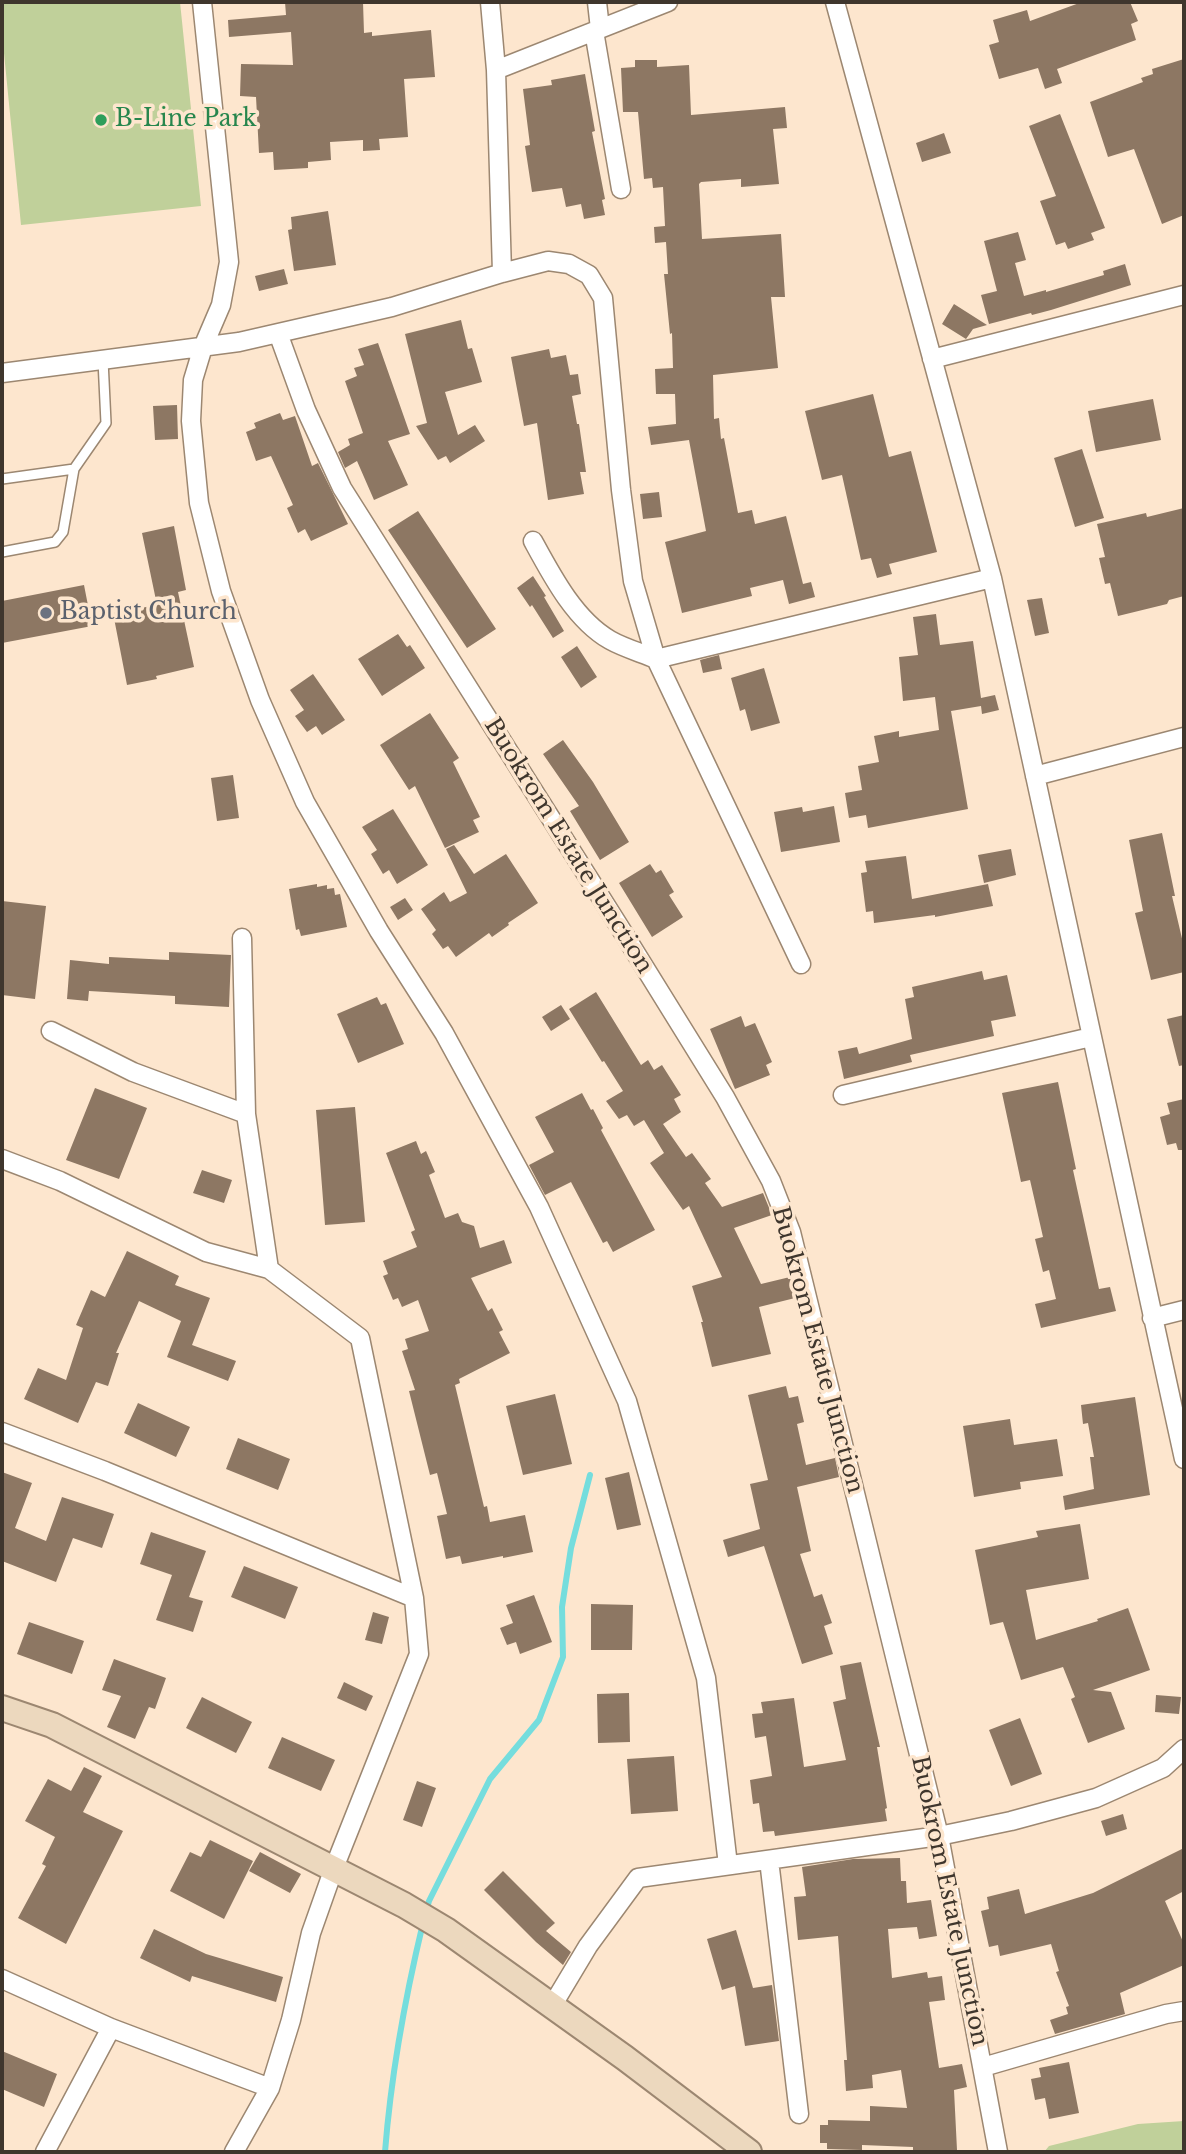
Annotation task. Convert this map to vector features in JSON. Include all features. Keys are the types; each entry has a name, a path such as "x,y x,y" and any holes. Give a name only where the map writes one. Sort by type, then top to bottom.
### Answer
{"street":[{"path":"202,2 229,262 221,305 203,347 193,380 191,421 199,503 221,591 260,700 305,802 379,931 444,1033 526,1184 627,1401 706,1678 728,1866"},
{"path":"490,2 496,70 502,273"},
{"path":"597,2 597,30 621,189"},
{"path":"496,70 668,2"},
{"path":"835,2 992,578 1184,1459"},
{"path":"2,373 239,342 393,307 548,261 569,264 589,275 603,298 621,490 633,581 656,659 801,964"},
{"path":"932,359 1184,295"},
{"name":"Buokrom Estate Junction","path":"278,333 306,410 342,488 725,1097 771,1181 791,1232 939,1836 998,2152"},
{"path":"533,541 557,584 580,615 610,640 656,659 992,578"},
{"path":"1035,776 1184,737"},
{"path":"242,939 246,1114 269,1269"},
{"path":"51,1031 133,1072 246,1114"},
{"path":"843,1095 1091,1037"},
{"path":"2,1159 60,1181 206,1252 269,1269 360,1338 414,1598 419,1654 311,1933 292,2020 270,2088 234,2152"},
{"path":"1152,1318 1184,1310"},
{"path":"2,1432 105,1471 414,1598"},
{"path":"2,1708 52,1725 404,1905 446,1930 625,2058 749,2152"},
{"path":"552,2006 588,1946 638,1878 939,1836 1011,1821 1096,1798 1163,1768 1184,1749"},
{"path":"769,1860 799,2114"},
{"path":"2,1979 111,2028 270,2088"},
{"path":"983,2067 1153,2017 1184,2011"},
{"path":"45,2152 111,2028"}],"lane":[{"path":"2,552 55,542 63,532 74,469 106,423 103,360"},
{"path":"2,479 74,469"}],"green space":[{"name":"B-Line Park","path":"2,2 180,2 201,206 21,225 2,33"},
{"path":"1184,2121 1184,2152 1044,2152 1049,2146 1138,2124"}],"building":[{"path":"285,2 363,2 364,33 372,32 372,36 431,30 435,77 404,79 408,137 379,139 380,150 363,151 363,140 330,142 331,160 308,162 308,168 274,170 273,152 259,153 256,97 240,96 241,64 293,65 291,32 229,37 228,20 286,15"},
{"path":"1082,2 1130,2 1138,21 1131,24 1136,40 1057,69 1062,83 1045,89 1038,68 999,79 989,45 999,42 993,20 1027,10 1030,21"},
{"path":"1184,59 1184,215 1162,224 1134,149 1108,157 1090,102 1143,82 1141,78 1153,74 1152,69"},
{"path":"635,60 657,60 657,67 689,65 691,115 785,107 787,128 773,129 779,184 741,187 741,179 701,182 702,239 781,234 785,297 771,297 778,368 713,375 714,419 719,418 721,439 724,438 738,513 752,510 755,524 786,516 803,584 811,582 815,597 789,604 783,580 750,588 752,596 682,613 665,542 706,531 689,440 651,445 648,427 676,424 675,394 656,394 655,369 673,368 672,333 670,334 664,274 668,274 666,242 655,243 654,227 665,226 663,187 653,188 652,178 644,179 638,112 623,112 621,68 635,67"},
{"path":"585,74 595,131 592,132 605,199 602,200 605,215 584,219 581,204 566,207 562,188 532,192 525,146 530,145 523,89 552,85 551,80"},
{"path":"1060,114 1105,228 1091,233 1094,240 1068,249 1065,242 1056,245 1040,201 1056,196 1029,126"},
{"path":"944,133 951,153 922,162 916,143"},
{"path":"328,211 336,265 294,271 288,230 292,229 291,217"},
{"path":"1018,232 1026,260 1015,263 1024,296 1104,275 1103,271 1125,264 1131,285 1051,310 989,324 981,295 997,291 984,241"},
{"path":"284,269 288,284 259,291 255,276"},
{"path":"954,304 987,325 973,329 966,339 942,324"},
{"path":"461,320 468,349 472,348 482,382 445,392 458,435 475,425 485,441 450,463 446,456 438,460 416,426 427,423 405,334"},
{"path":"378,343 410,434 388,441 408,485 374,500 357,461 345,468 338,452 350,445 348,439 363,433 345,381 357,376 354,368 364,365 358,349"},
{"path":"549,349 551,358 566,355 570,375 578,374 581,394 572,396 586,472 580,472 584,494 548,500 537,423 524,426 511,357"},
{"path":"873,394 889,457 911,451 937,552 889,564 892,574 877,578 871,558 861,560 842,475 822,480 805,411"},
{"path":"1153,399 1161,440 1096,452 1088,411"},
{"path":"177,405 178,439 155,440 153,406"},
{"path":"280,413 283,420 295,416 312,466 318,463 348,524 311,541 305,529 298,533 287,508 293,505 271,456 256,461 246,432 256,428 254,423"},
{"path":"1082,449 1104,518 1075,527 1054,458"},
{"path":"659,492 662,517 643,519 640,494"},
{"path":"1184,508 1184,596 1169,600 1167,604 1118,616 1110,583 1105,584 1099,558 1105,557 1097,524 1146,513 1147,517"},
{"path":"418,511 496,629 467,648 388,530"},
{"path":"174,526 186,590 178,592 194,667 127,685 113,613 157,605 142,533"},
{"path":"533,576 564,631 553,638 532,605 530,607 517,588"},
{"name":"Baptist Church","path":"84,585 92,626 2,643 2,601"},
{"path":"1042,598 1049,633 1035,636 1027,600"},
{"path":"936,614 940,645 973,641 981,698 995,695 999,710 982,714 981,706 951,711 968,809 868,828 866,815 849,818 845,793 862,790 858,766 879,762 874,736 899,731 899,737 939,730 935,697 903,701 899,657 918,655 913,617"},
{"path":"398,634 407,647 410,645 425,668 382,696 358,659"},
{"path":"577,646 597,677 581,688 561,657"},
{"path":"719,655 722,669 703,673 700,660"},
{"path":"764,668 780,723 751,731 745,709 740,711 731,678"},
{"path":"313,674 345,720 322,735 316,726 307,732 295,716 304,710 290,690"},
{"path":"430,713 459,758 453,762 480,817 473,820 479,832 445,848 415,786 409,790 380,745"},
{"path":"563,740 593,782 629,842 600,860 570,811 579,806 543,754"},
{"path":"233,775 239,818 217,821 211,778"},
{"path":"834,806 840,842 781,852 774,812 802,807 803,812"},
{"path":"393,809 428,865 397,884 389,870 383,874 371,854 377,850 362,827"},
{"path":"1162,833 1175,896 1172,896 1184,947 1184,972 1151,980 1135,913 1143,911 1129,840"},
{"path":"454,845 474,874 506,854 538,903 492,937 489,933 456,957 448,946 443,949 432,934 436,930 421,909 444,892 450,902 467,893 446,849"},
{"path":"1011,849 1016,875 984,883 978,855"},
{"path":"906,856 912,899 988,884 993,906 935,917 874,923 873,911 866,912 861,873 867,872 865,861"},
{"path":"650,864 656,873 661,870 674,892 669,895 683,917 652,937 619,883"},
{"path":"317,884 317,887 327,885 327,889 334,888 335,895 340,894 347,927 301,936 299,929 296,930 289,889"},
{"path":"405,898 413,910 398,920 390,907"},
{"path":"2,901 46,906 35,999 2,995"},
{"path":"169,952 231,955 229,1007 175,1004 175,996 89,991 88,1001 67,999 70,960 109,964 109,957 169,960"},
{"path":"982,971 984,980 1007,975 1016,1016 991,1021 994,1036 910,1055 912,1062 844,1079 838,1051 857,1047 859,1054 912,1039 905,999 914,997 912,987"},
{"path":"596,992 641,1065 648,1060 654,1070 662,1065 681,1095 674,1099 681,1112 663,1124 686,1157 692,1153 711,1179 705,1183 722,1207 763,1193 772,1215 734,1228 761,1284 790,1277 795,1298 759,1307 771,1354 712,1367 692,1286 722,1277 689,1206 683,1210 650,1163 664,1153 644,1120 634,1126 627,1115 619,1119 606,1101 623,1091 569,1009"},
{"path":"377,997 381,1005 386,1003 404,1044 358,1063 337,1014"},
{"path":"561,1005 570,1019 551,1031 542,1017"},
{"path":"1184,1015 1184,1065 1179,1066 1167,1019"},
{"path":"741,1016 745,1027 755,1023 772,1062 766,1065 770,1075 735,1089 710,1029"},
{"path":"1058,1082 1076,1169 1073,1170 1099,1289 1110,1287 1116,1311 1041,1328 1035,1304 1056,1299 1049,1270 1043,1272 1035,1239 1043,1237 1030,1180 1021,1182 1002,1093"},
{"path":"95,1088 147,1108 119,1179 66,1160"},
{"path":"582,1093 591,1110 593,1109 603,1128 601,1130 655,1230 613,1252 607,1241 603,1243 571,1182 545,1195 529,1165 554,1152 535,1117"},
{"path":"1184,1099 1184,1150 1178,1150 1176,1143 1167,1145 1160,1117 1170,1114 1167,1103"},
{"path":"355,1107 365,1222 325,1225 316,1110"},
{"path":"416,1141 421,1154 426,1151 435,1172 429,1175 445,1218 458,1213 462,1222 474,1226 480,1248 504,1240 512,1263 471,1278 488,1311 492,1308 503,1330 499,1332 510,1353 459,1379 460,1383 455,1385 484,1507 487,1506 490,1522 525,1515 533,1552 462,1564 460,1556 446,1559 437,1516 447,1514 437,1473 430,1475 409,1391 415,1390 402,1351 408,1349 405,1339 429,1331 418,1300 402,1307 398,1298 393,1300 383,1276 388,1274 383,1261 417,1247 411,1232 415,1230 386,1153"},
{"path":"202,1170 232,1180 224,1203 193,1193"},
{"path":"127,1251 179,1276 175,1285 210,1298 192,1345 236,1361 228,1381 167,1357 181,1321 139,1301 116,1353 119,1353 108,1386 96,1382 78,1423 24,1399 38,1368 66,1380 83,1328 76,1325 91,1290 105,1297"},
{"path":"786,1386 789,1398 798,1396 804,1422 797,1424 806,1465 835,1458 839,1477 797,1487 811,1551 800,1554 814,1597 822,1594 832,1623 824,1626 833,1654 802,1664 764,1546 728,1557 723,1540 760,1529 750,1484 768,1480 748,1395"},
{"path":"555,1394 572,1464 523,1475 506,1406"},
{"path":"1135,1397 1150,1495 1065,1510 1063,1496 1094,1489 1090,1457 1094,1457 1088,1423 1083,1424 1081,1405"},
{"path":"138,1403 190,1427 176,1457 124,1433"},
{"path":"1010,1419 1014,1445 1057,1439 1063,1476 1020,1482 1021,1489 974,1497 963,1426"},
{"path":"238,1438 290,1459 278,1490 226,1469"},
{"path":"2,1472 32,1483 15,1528 46,1541 62,1497 114,1514 102,1548 73,1538 56,1582 2,1561"},
{"path":"629,1472 641,1525 617,1530 605,1478"},
{"path":"1080,1524 1089,1579 1026,1590 1036,1640 1098,1621 1097,1619 1128,1608 1150,1670 1093,1690 1111,1692 1125,1729 1088,1743 1071,1699 1075,1697 1063,1667 1021,1680 1003,1622 990,1625 975,1550 1038,1537 1036,1531"},
{"path":"151,1532 206,1551 189,1597 203,1601 193,1632 156,1620 172,1575 140,1564"},
{"path":"244,1566 298,1587 285,1619 231,1597"},
{"path":"534,1595 552,1642 520,1654 516,1642 507,1645 500,1628 513,1623 506,1605"},
{"path":"591,1604 633,1605 632,1650 591,1650"},
{"path":"373,1612 389,1617 382,1644 365,1640"},
{"path":"29,1622 84,1641 72,1674 17,1654"},
{"path":"114,1659 166,1678 155,1709 149,1707 135,1739 107,1727 121,1696 102,1690"},
{"path":"861,1662 880,1747 877,1747 887,1821 775,1836 774,1831 763,1832 759,1803 753,1804 750,1780 772,1776 766,1736 755,1738 752,1714 763,1713 761,1702 794,1698 804,1767 846,1760 833,1702 846,1699 840,1666"},
{"path":"344,1682 373,1696 366,1711 337,1698"},
{"path":"629,1693 630,1742 598,1743 597,1694"},
{"path":"1156,1695 1181,1697 1179,1714 1155,1712"},
{"path":"202,1697 252,1722 236,1753 186,1728"},
{"path":"1020,1718 1042,1774 1011,1786 989,1730"},
{"path":"282,1737 335,1760 321,1791 268,1768"},
{"path":"674,1756 678,1811 631,1814 627,1759"},
{"path":"84,1767 102,1776 83,1812 123,1831 66,1944 18,1918 46,1866 42,1864 55,1837 25,1821 48,1779 71,1791"},
{"path":"417,1781 436,1788 422,1827 403,1820"},
{"path":"1123,1814 1127,1829 1106,1836 1101,1821"},
{"path":"210,1840 253,1861 224,1919 170,1891 190,1852 201,1857"},
{"path":"1184,1848 1184,1891 1165,1901 1184,1944 1184,1965 1120,1993 1125,2014 1055,2034 1050,2020 1068,2014 1066,2007 1069,2006 1056,1972 1059,1971 1051,1944 1000,1956 998,1945 989,1947 981,1911 989,1909 987,1897 1019,1889 1025,1914 1093,1893"},
{"path":"260,1852 301,1874 290,1893 249,1871"},
{"path":"900,1858 901,1881 906,1881 907,1903 931,1900 937,1936 919,1939 917,1927 888,1929 892,1978 927,1972 928,1978 942,1976 945,2000 929,2002 939,2068 962,2064 967,2087 954,2090 957,2150 913,2152 913,2147 862,2145 862,2150 827,2149 827,2143 820,2143 820,2125 828,2125 828,2120 870,2121 870,2106 907,2108 901,2070 872,2075 873,2088 846,2091 844,2060 847,2060 838,1936 798,1940 794,1897 806,1896 802,1867 853,1859"},
{"path":"503,1871 555,1923 546,1931 571,1952 563,1965 484,1890"},
{"path":"154,1929 206,1954 283,1977 276,2002 192,1976 190,1982 140,1958"},
{"path":"736,1930 753,1988 772,1985 779,2041 745,2046 735,1986 722,1990 707,1939"},
{"path":"2,2051 57,2074 44,2107 2,2089"},
{"path":"1069,2062 1079,2113 1049,2119 1045,2098 1035,2100 1031,2079 1041,2077 1039,2068"}],"waterway":[{"path":"426,1912 490,1779 539,1720 563,1657 562,1607 571,1548 590,1475"},
{"path":"385,2152 400,2037 423,1923"}],"place":[{"name":"B-Line Park","path":"101,120"},
{"name":"Baptist Church","path":"46,613"}]}
